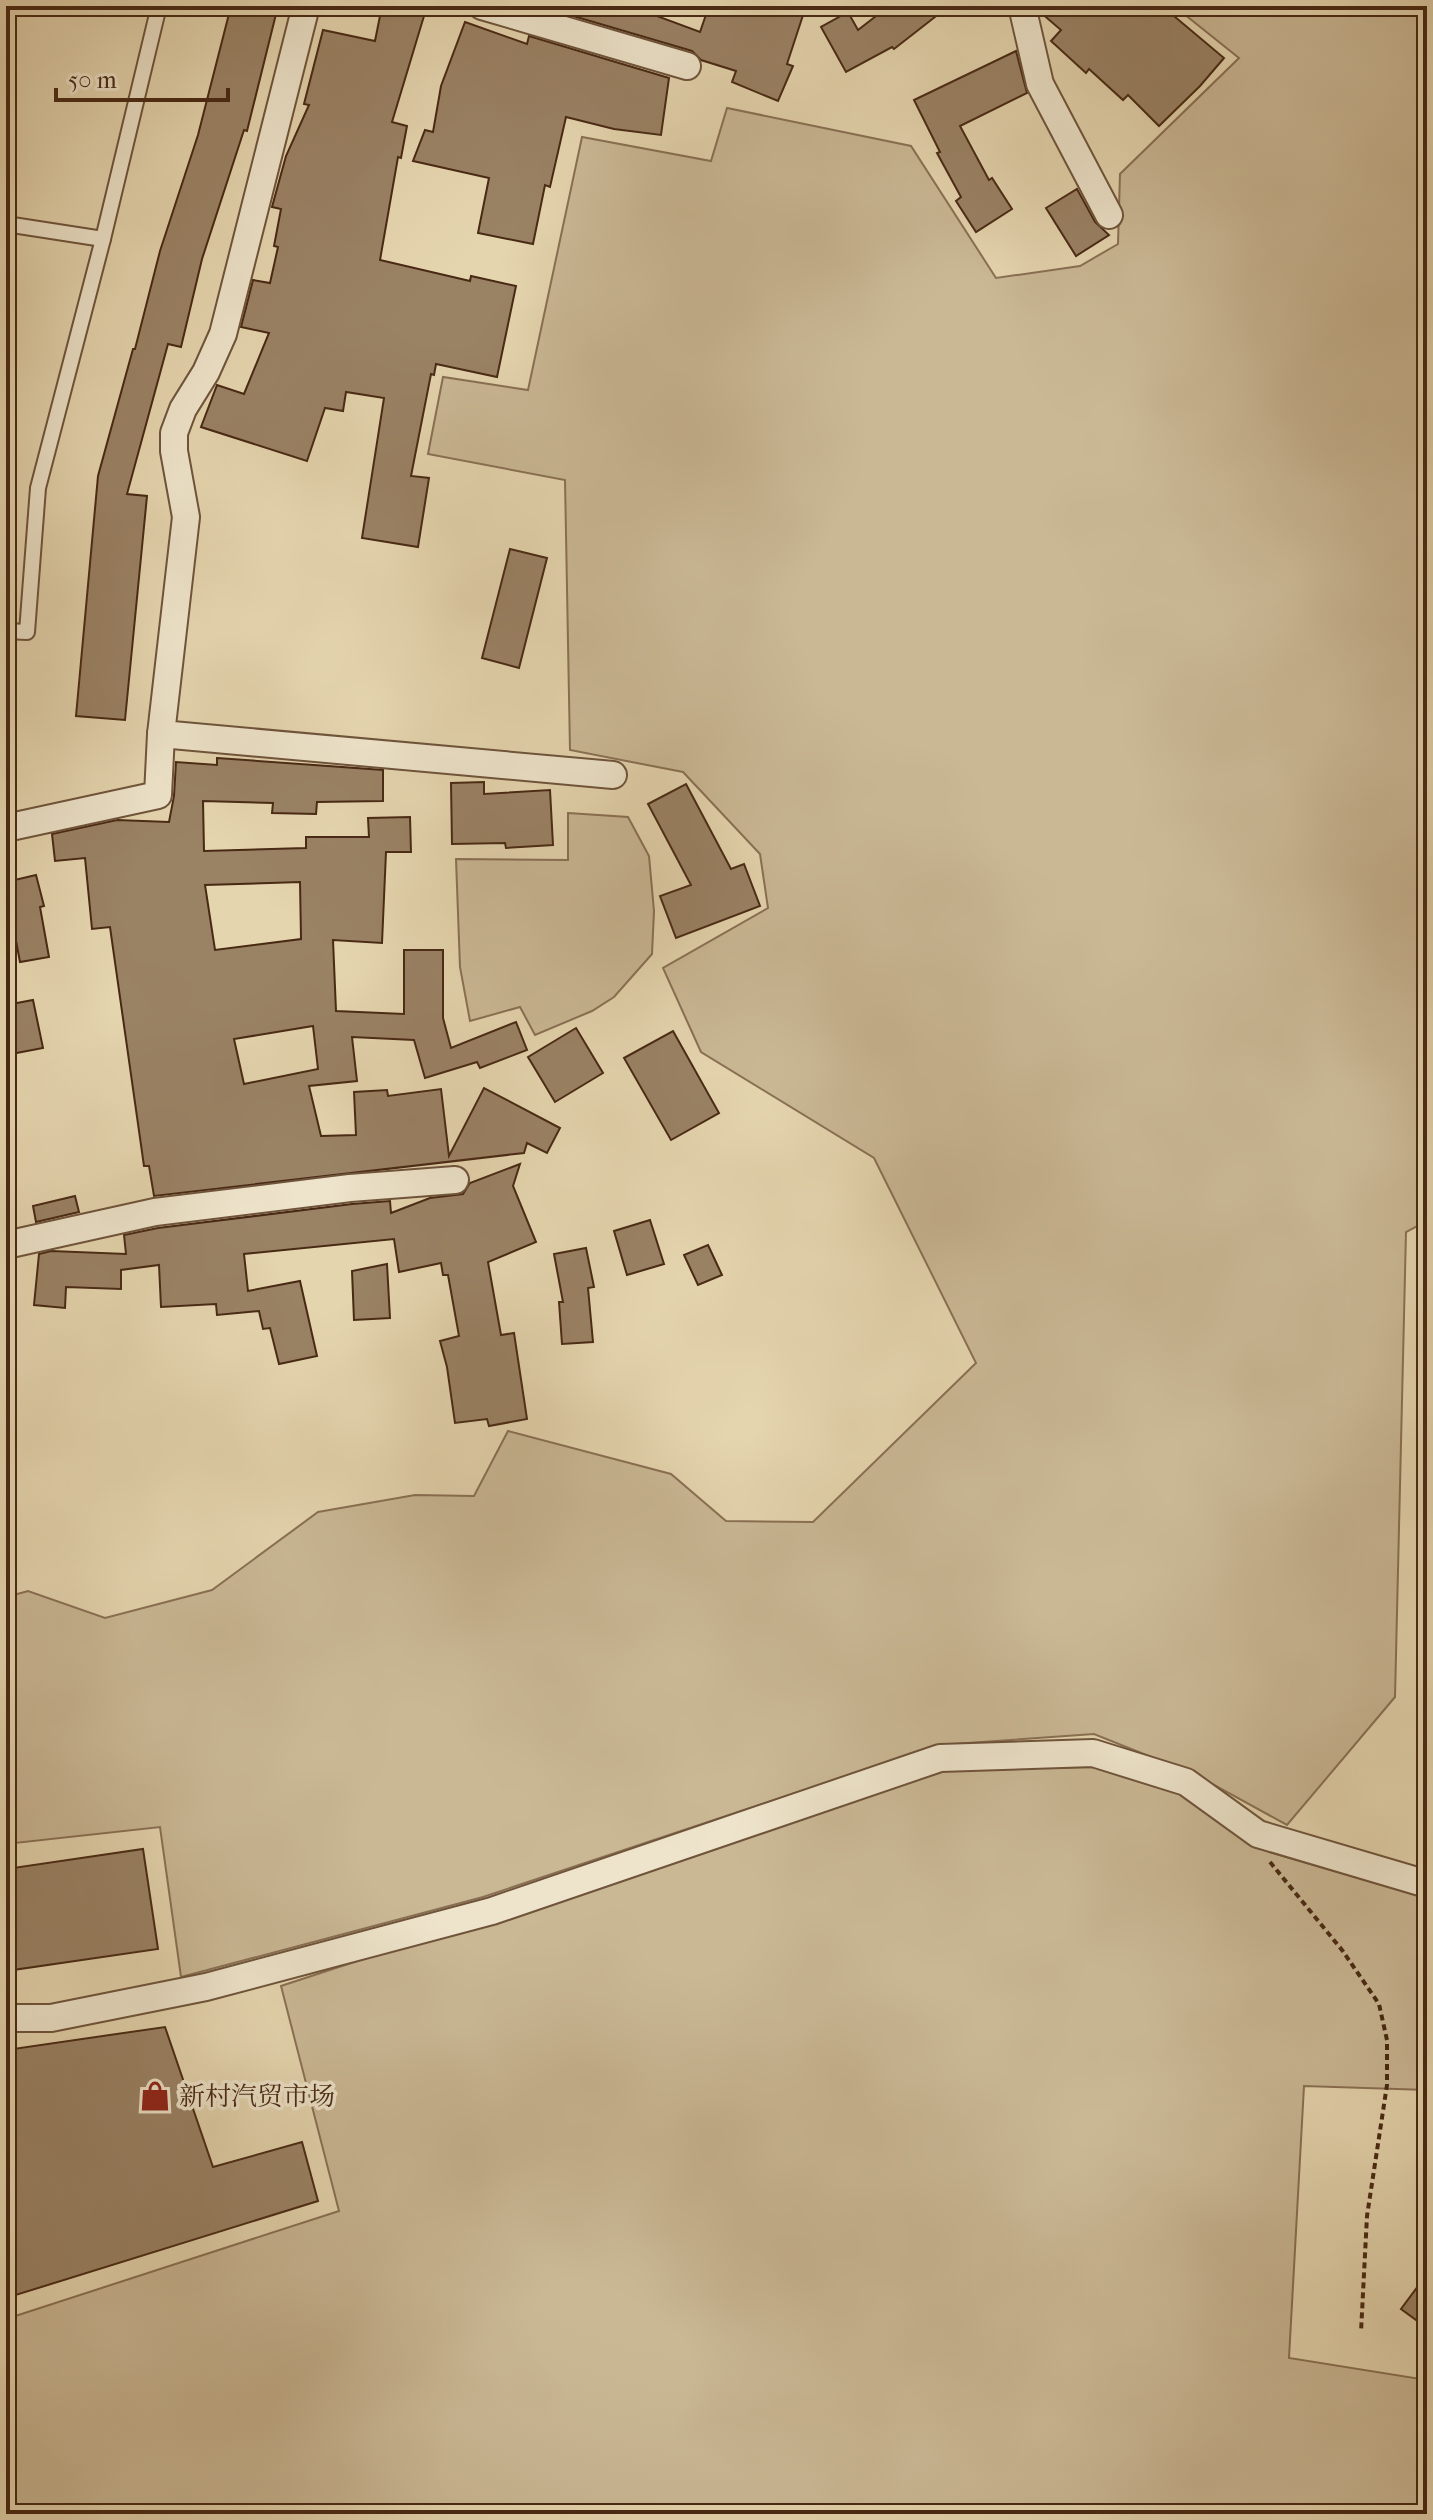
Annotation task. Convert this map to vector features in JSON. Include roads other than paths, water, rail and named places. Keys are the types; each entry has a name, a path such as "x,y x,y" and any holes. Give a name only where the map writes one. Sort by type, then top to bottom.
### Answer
{"street":[{"path":"6,828 158,795 161,734 186,517 174,451 174,433 183,409 206,372 223,334 306,6"},
{"path":"482,6 542,14 687,66"},
{"path":"1022,6 1040,84 1109,215"},
{"path":"161,734 613,775"},
{"path":"6,1245 155,1212 350,1188 455,1180"},
{"path":"6,2018 51,2018 206,1987 492,1911 940,1758 1093,1753 1186,1782 1258,1834 1427,1884"}],"lane":[{"path":"6,631 27,632 38,488 103,239 159,6"},
{"path":"6,224 103,239"}],"place":[{"name":"新村汽贸市场","path":"155,2096"}]}
